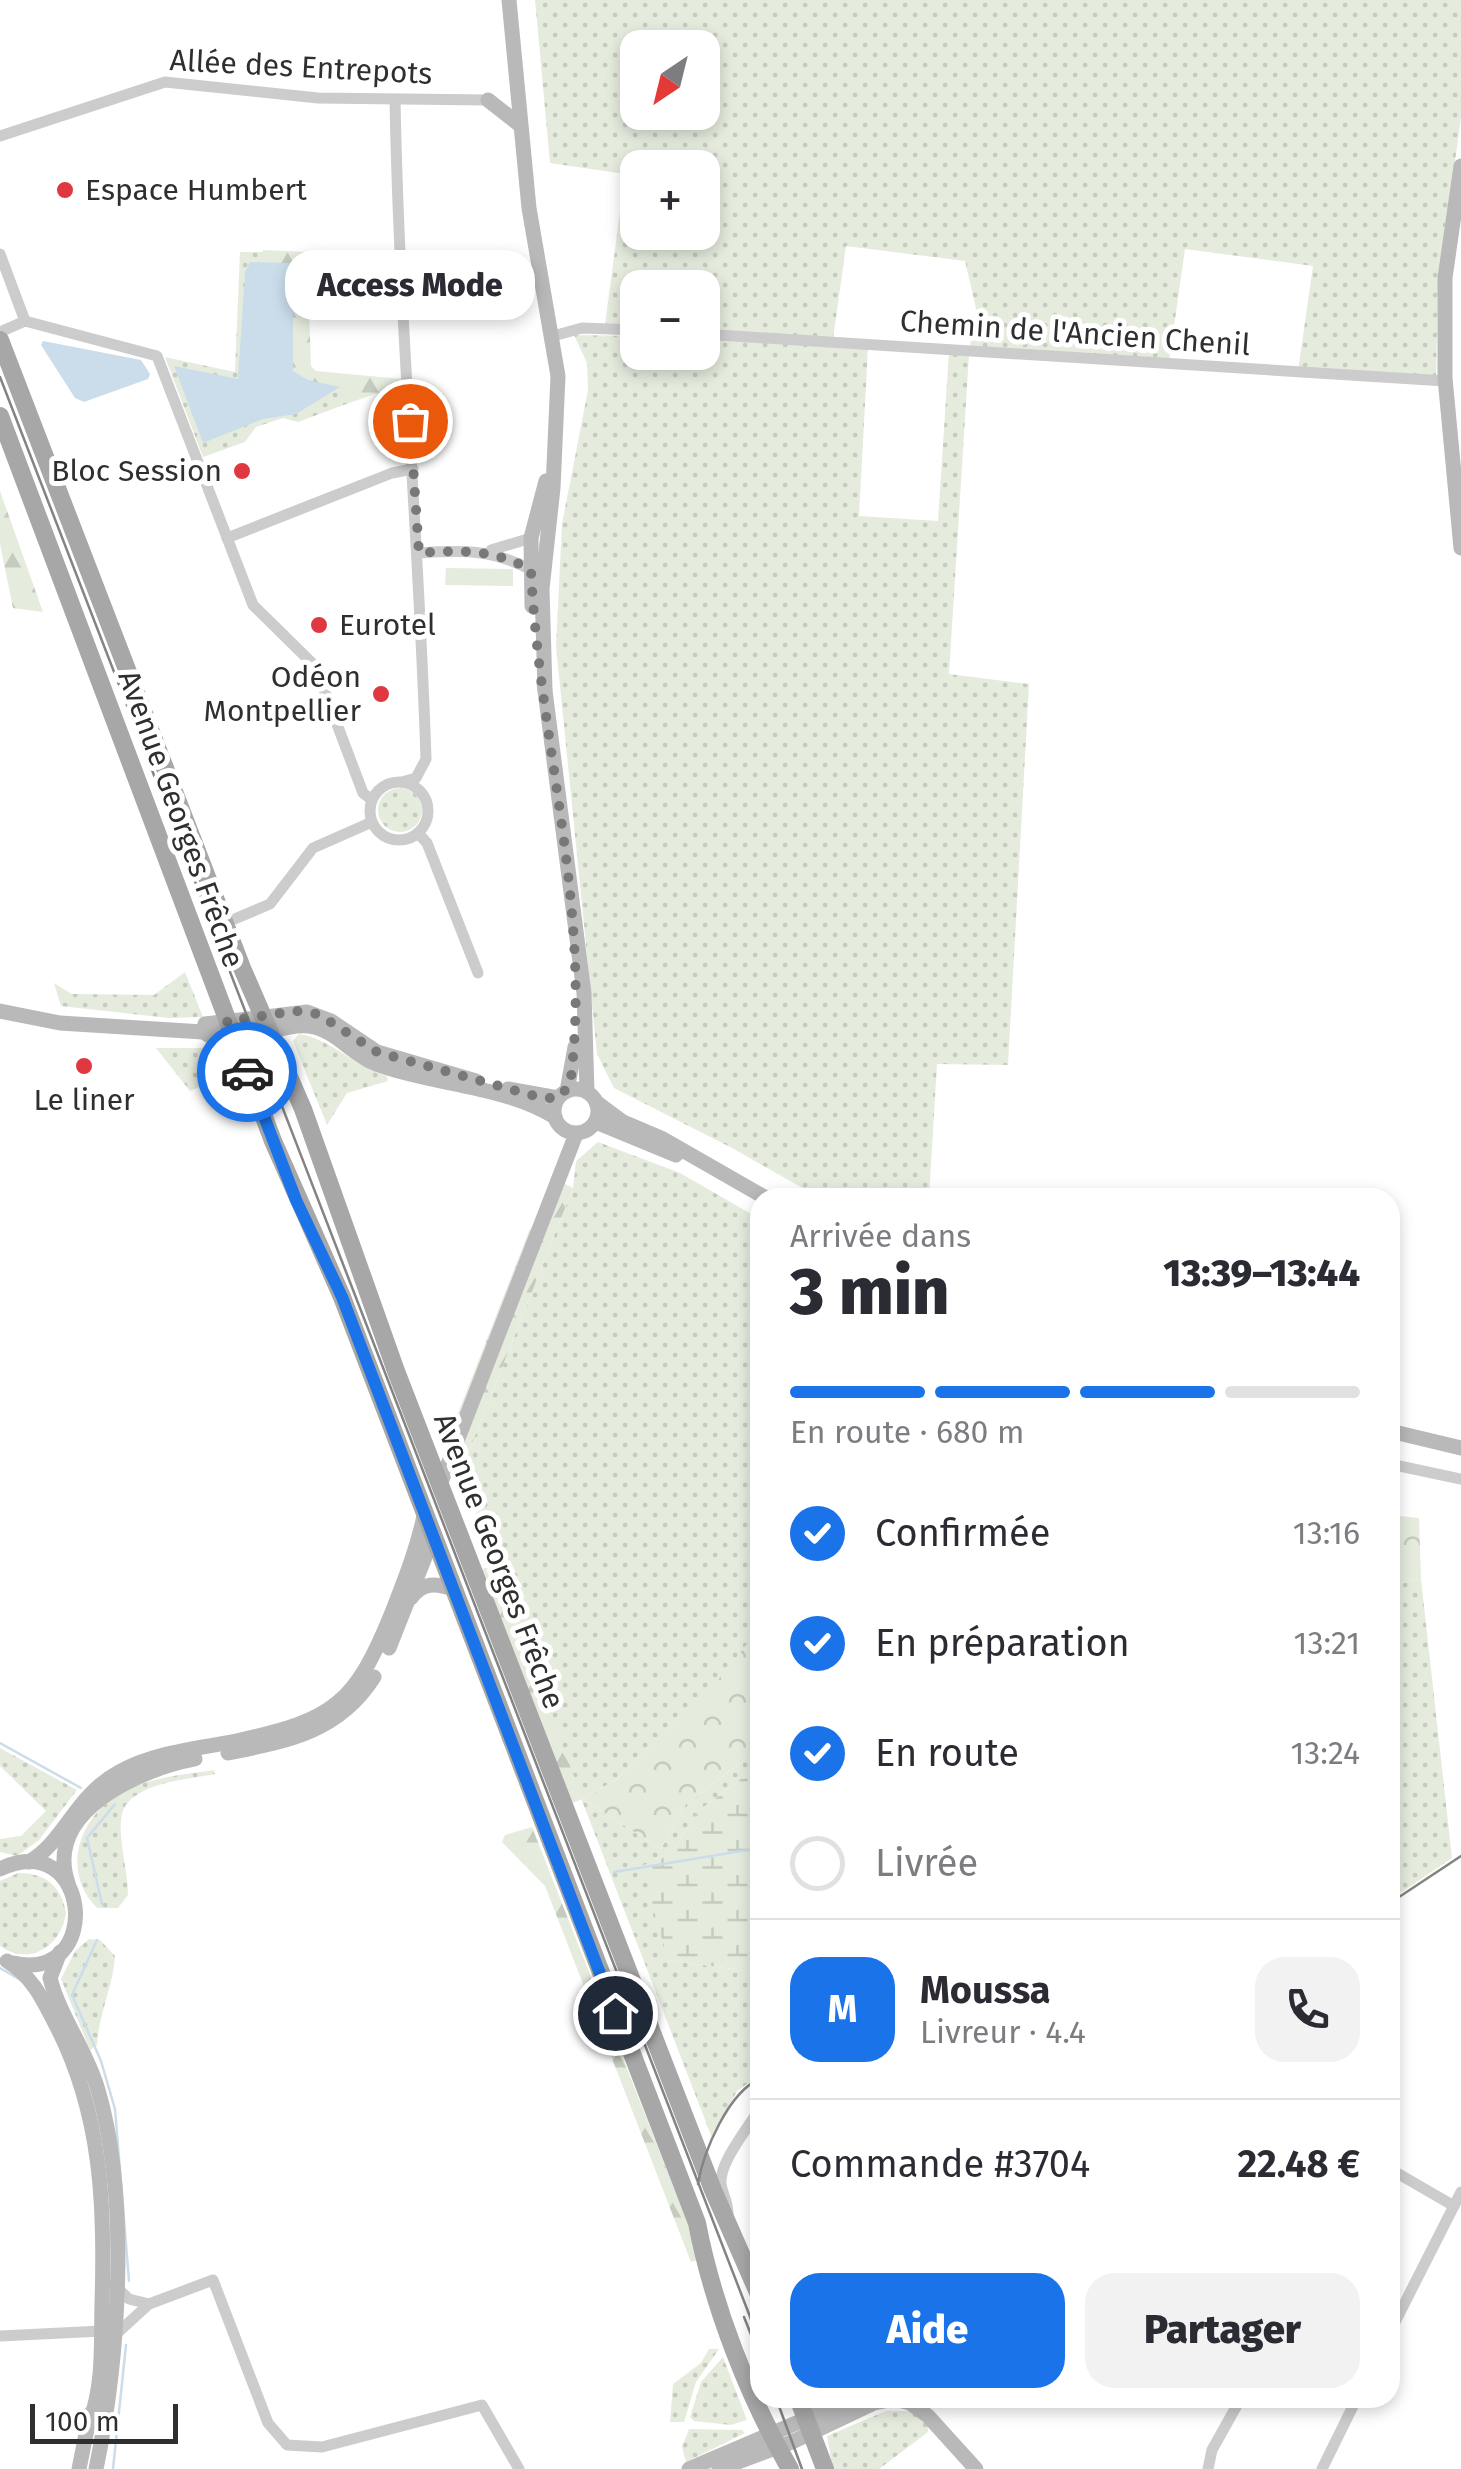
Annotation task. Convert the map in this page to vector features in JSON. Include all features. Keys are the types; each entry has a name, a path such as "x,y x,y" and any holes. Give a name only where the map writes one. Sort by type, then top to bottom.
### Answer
{"main road":[{"name":"Avenue Georges Frêche","path":"0,340 267,1024 440,1485 750,2274"},
{"name":"Avenue Georges Frêche","path":"0,416 163,840 230,1029 296,1200 342,1297 697,2224 705,2262 750,2378"},
{"path":"424,1516 448,1504"},
{"path":"432,1537 457,1526"},
{"name":"Avenue Georges Frêche","path":"762,2408 790,2469"},
{"path":"802,2408 825,2469"}],"street":[{"path":"509,0 529,208 553,336 559,408 533,563 533,627 545,690 584,993 596,1122"},
{"path":"518,0 526,109 519,116"},
{"name":"Allée des Entrepots","path":"0,136 165,82 318,98 492,99"},
{"path":"515,82 492,99 519,116"},
{"path":"395,98 396,203 419,553 426,759 416,778 384,786 372,800 372,822 382,834 395,840 418,833 427,820 428,804 419,789 402,782"},
{"path":"1461,166 1445,278 1445,381 1461,548"},
{"path":"0,254 25,321"},
{"path":"0,332 25,321 157,356 253,605 316,666 364,793 372,800"},
{"path":"553,336 582,328 620,329"},
{"name":"Chemin de l'Ancien Chenil","path":"720,335 1445,381"},
{"path":"227,538 392,473 413,469"},
{"path":"487,552 539,538"},
{"path":"539,538 545,690"},
{"path":"419,553 487,552 533,563"},
{"path":"533,563 543,622"},
{"path":"225,922 270,904 318,845 372,822"},
{"path":"418,833 427,843 478,973"},
{"path":"554,1117 577,1034 578,963"},
{"path":"0,1002 90,1022"},
{"path":"0,1011 60,1023 203,1032 218,1040 230,1029 267,1024 309,1026 325,1031 370,1062 508,1099 554,1117 562,1129 576,1134"},
{"path":"267,1024 296,1011 318,1014 388,1056 411,1064 542,1098 592,1097 623,1122 663,1139 750,1189"},
{"path":"440,1485 576,1134 596,1122"},
{"path":"596,1122 750,1190"},
{"path":"1400,1433 1461,1448"},
{"path":"1400,1444 1461,1458"},
{"path":"1400,1466 1461,1479"},
{"path":"11,1864 44,1852 85,1797 116,1773 165,1754 286,1731 318,1717 350,1693 377,1650 424,1516"},
{"path":"79,2469 100,2392 104,2340 115,2286 115,2204 107,2128 91,2067 52,1988 52,1968 72,1936 78,1916 64,1856 70,1836 87,1812 124,1781 168,1764 290,1742 348,1710 374,1676 409,1602 432,1537"},
{"path":"409,1602 419,1589 436,1583 452,1590"},
{"path":"11,1864 51,1868 68,1882"},
{"path":"4,1960 35,1964 60,1952"},
{"path":"4,1960 35,1984 73,2058 91,2114 103,2213 104,2340 96,2469"},
{"path":"727,2221 729,2203 721,2184 724,2170 750,2125"},
{"path":"1400,2175 1454,2206"},
{"path":"1400,2302 1461,2192"},
{"path":"0,2336 104,2340 149,2304 213,2280 268,2422 288,2445 322,2448 482,2405 519,2469"},
{"path":"115,2286 130,2298 149,2304"},
{"path":"809,2426 839,2408"},
{"path":"691,2468 860,2408"},
{"path":"917,2408 976,2469"},
{"path":"927,2408 988,2469"},
{"path":"1208,2469 1212,2450 1235,2408"},
{"path":"1322,2469 1352,2408"},
{"path":"719,2469 774,2440"}],"green space":[{"path":"535,0 1461,0 1461,118 1438,285 1436,379 1298,371 1313,266 1185,249 1169,362 969,354 949,674 1029,684 1008,1065 937,1064 930,1188 802,1188 614,1088 597,1054 556,646 562,524 588,390 587,363 574,335 620,336 620,370 720,370 720,340 868,348 859,516 938,521 949,352 969,353 976,308 965,261 846,246 833,339 720,332 720,270 620,270 620,326 605,325 620,212 620,250 720,250 720,150 620,150 620,173 550,163"},
{"path":"263,250 307,252 311,366 316,371 402,379 402,393 375,394 349,403 343,390 294,382 261,266"},
{"path":"240,252 307,252 307,283 312,296 244,374 205,438 303,384 346,389 349,403 298,422 283,418 256,427 245,442 203,457 165,357 235,372"},
{"path":"0,491 43,612 13,608 0,544"},
{"path":"446,568 513,569 513,586 445,585"},
{"path":"400,788 416,794 422,810 416,826 400,832 384,826 378,810 384,794"},
{"path":"185,972 203,1017 169,1018 61,1006 54,983 72,994 154,995"},
{"path":"299,1034 322,1041 387,1076 388,1081 347,1093 327,1125 293,1041"},
{"path":"156,1048 220,1048 231,1073 190,1091"},
{"path":"598,1142 680,1173 750,1213 750,1641 715,1685 617,1779 583,1799 661,1849 686,1804 750,1756 750,1772 697,1812 671,1855 668,1960 750,1972 750,2082 737,2091 712,2138 492,1567 463,1466 573,1188 576,1161"},
{"path":"557,1180 573,1188 463,1466 448,1439 529,1231 543,1214"},
{"path":"1400,1516 1419,1518 1421,1579 1400,1583"},
{"path":"492,1567 583,1799 569,1804 480,1569"},
{"path":"1421,1579 1452,1858 1400,1893 1400,1583"},
{"path":"750,1640 750,1756 686,1804 661,1849 583,1799 617,1779 714,1685"},
{"path":"0,1748 77,1790 39,1840 17,1856 0,1852 0,1839 21,1836 46,1811 0,1766"},
{"path":"214,1770 215,1774 148,1789 127,1804 121,1833 128,1895 118,1908 97,1908 79,1878 77,1861 86,1829 95,1815 133,1787"},
{"path":"750,1772 750,1972 668,1960 641,1866 671,1855 697,1812"},
{"path":"532,1827 692,2234 698,2260 691,2262 545,1886 502,1842 505,1835"},
{"path":"18,1873 37,1875 51,1883 66,1913 58,1935 33,1953 11,1952 0,1946 0,1881"},
{"path":"89,1939 100,1940 115,1956 97,2045 90,2050 61,1979 75,1951"},
{"path":"709,2349 719,2349 696,2382 684,2422 670,2422 673,2384 701,2363"},
{"path":"723,2357 747,2420 731,2425 694,2421 690,2417 701,2382"},
{"path":"886,2411 911,2411 928,2423 928,2432 879,2469 833,2469 827,2436"},
{"path":"689,2429 745,2433 686,2462 682,2447"}],"water":[{"path":"250,262 289,263 293,268 293,371 308,380 340,387 296,414 263,419 203,443 174,366 238,379 245,272"},
{"path":"43,341 141,360 150,374 148,379 84,402 75,398 41,345"}],"waterway":[{"path":"0,1743 81,1788"},
{"path":"102,1904 87,1838 115,1804"},
{"path":"614,1872 750,1850"},
{"path":"97,1940 72,1995 101,2061 115,2109 129,2281"},
{"path":"0,1968 19,1979"},
{"path":"113,2469 126,2345"}],"tram line":[{"path":"0,377 750,2317"},
{"path":"1400,1896 1461,1856"},
{"path":"698,2184 719,2124 750,2085"},
{"path":"744,2317 750,2332"},
{"path":"780,2408 802,2469"}],"way so far":[{"path":"247,1072 227,1021 296,1011 318,1014 366,1047 411,1064 542,1098 558,1098 570,1085 577,1034 578,963 545,690 533,627 531,570 504,554 458,550 419,553 410,421"}],"place":[{"name":"Espace Humbert","path":"65,190"},
{"name":"Access Mode","path":"410,421"},
{"name":"Bloc Session","path":"242,471"},
{"name":"Eurotel","path":"319,625"},
{"name":"Odéon Montpellier","path":"381,694"},
{"name":"Le liner","path":"84,1066"}],"route":[{"path":"247,1072 296,1200 342,1297 615,2013"}]}
